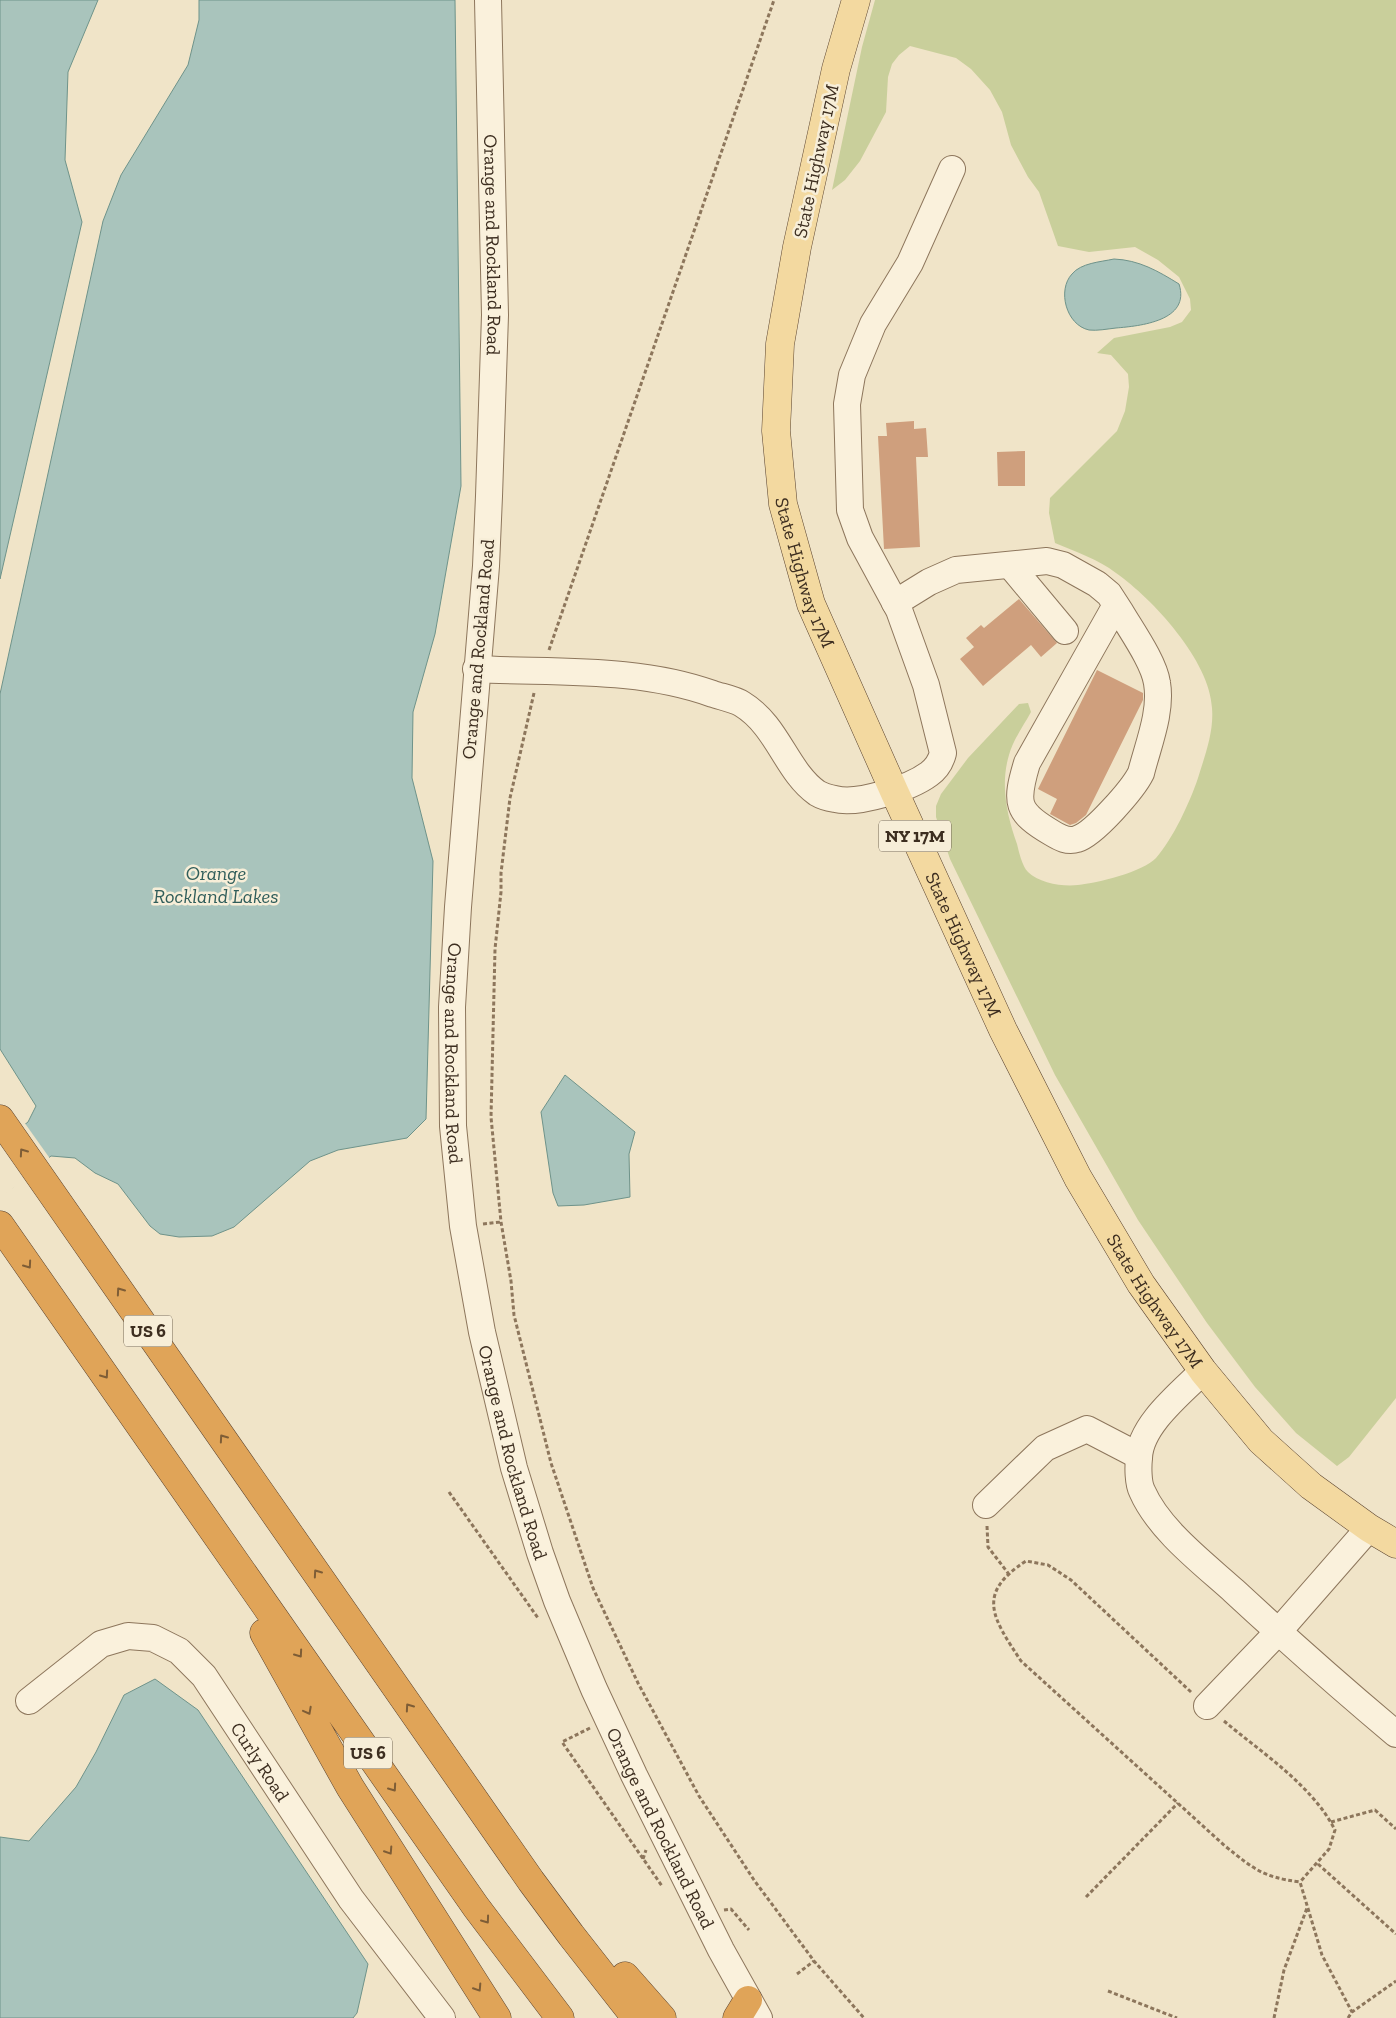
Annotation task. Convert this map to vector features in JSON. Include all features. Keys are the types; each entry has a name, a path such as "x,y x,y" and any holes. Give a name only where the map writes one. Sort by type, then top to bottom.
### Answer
{"highway":[{"name":"US 6","path":"0,1119 437,1747 571,1935 636,2018"},
{"name":"US 6","path":"0,1225 471,1899 560,2018"},
{"path":"181,1485 232,1585 272,1646 350,1787 498,2018"},
{"path":"437,1747 530,1851 608,1956 662,2018"}],"main road":[{"name":"State Highway 17M","path":"856,0 836,69 797,247 780,344 776,431 783,504 811,604 1003,1030 1078,1178 1141,1284 1203,1371 1261,1442 1310,1486 1369,1528 1396,1544"}],"street":[{"name":"Orange and Rockland Road","path":"488,0 495,315 486,566 476,669 452,1007 453,1126 463,1226 482,1332 517,1476 540,1553 594,1689 748,2012"},
{"path":"476,669 629,675 668,680 698,688 741,704 756,715 771,731 804,782 819,794 838,800 865,798 894,791 930,774 941,760 943,753 926,685 895,603 860,538 850,510 847,404 848,387 873,324 910,263 952,168"},
{"path":"895,603 929,582 956,570 1047,561 1063,565 1097,584 1108,594 1116,605 1153,670 1157,682 1158,701 1156,714 1141,773 1136,783 1128,794 1085,836 1070,840 1061,838 1027,817 1021,800 1020,788 1030,757 1116,605"},
{"path":"1010,565 1065,631"},
{"path":"1203,1371 1154,1421 1143,1438 1139,1456 1140,1490 1155,1514 1184,1547 1278,1632 1396,1734"},
{"path":"986,1505 1045,1448 1087,1429 1139,1456"},
{"path":"1207,1706 1278,1632 1369,1528"},
{"name":"Curly Road","path":"29,1702 101,1644 128,1636 153,1638 179,1652 204,1676 351,1899 442,2018"}],"path":[{"path":"774,0 532,697 510,798 495,950 491,1117 501,1222 511,1281 514,1315 551,1463 594,1588 638,1683 699,1796 754,1880 814,1960 864,2018"},
{"path":"449,1492 541,1621"},
{"path":"986,1505 988,1548 1008,1572"},
{"path":"1026,1561 1048,1564 1071,1580 1207,1706 1293,1779 1325,1811 1334,1830 1329,1849 1318,1864 1300,1882 1276,1879 1253,1869 1178,1804 1021,1661 999,1626 993,1606 996,1589 1008,1572 1026,1561"},
{"path":"590,1728 562,1742 666,1891"},
{"path":"1086,1897 1178,1804"},
{"path":"1330,1822 1375,1810 1396,1829"},
{"path":"1318,1864 1396,1934"},
{"path":"1300,1882 1322,1955 1352,2012"},
{"path":"1274,2018 1284,1970 1307,1907"},
{"path":"722,1910 731,1909 749,1930"},
{"path":"797,1974 814,1960"},
{"path":"1348,2018 1352,2012 1396,1981"},
{"path":"1108,1991 1177,2018"}],"green space":[{"path":"875,0 1396,0 1396,1398 1349,1457 1337,1466 1296,1433 1255,1387 1207,1323 1138,1220 1055,1075 950,859 936,817 936,806 941,794 968,758 1019,704 1028,703 1031,712 1011,749 1006,766 1005,789 1010,822 1021,859 1028,872 1033,876 1058,885 1072,885 1096,882 1131,872 1156,858 1169,841 1180,820 1198,778 1212,726 1209,690 1201,671 1191,651 1177,633 1131,584 1102,564 1055,543 1049,513 1050,498 1117,431 1125,411 1129,387 1128,374 1111,355 1097,353 1114,338 1170,327 1182,322 1191,310 1190,299 1179,277 1158,260 1135,247 1089,252 1058,246 1039,192 1028,177 1011,145 1002,112 990,90 971,69 956,58 910,46 899,55 892,64 888,77 886,112 860,161 845,180 832,190 862,47"}],"water":[{"path":"0,0 98,0 68,72 65,160 82,222 0,579"},
{"name":"Orange Rockland Lakes","path":"199,0 455,0 461,486 435,634 413,712 412,778 433,861 426,1119 407,1138 338,1150 310,1161 234,1227 212,1236 179,1237 160,1234 150,1226 118,1184 95,1173 75,1158 51,1156 12,1188 0,1144 28,1122 36,1106 0,1049 0,694 103,221 121,175 188,65 199,20"},
{"path":"1114,259 1140,264 1179,284 1181,296 1178,306 1171,314 1150,323 1099,330 1089,330 1081,327 1066,306 1065,289 1067,281 1080,267"},
{"path":"565,1075 635,1132 629,1154 630,1197 584,1205 558,1206 553,1193 541,1112"},
{"path":"155,1679 198,1710 368,1964 357,2013 353,2018 0,2018 0,1837 29,1841 76,1787 96,1752 124,1695"}],"pier":[{"path":"24,1122 51,1160 0,1198 0,1141"}],"building":[{"path":"914,421 914,429 926,428 928,457 916,457 920,547 884,549 878,436 887,436 886,423"},
{"path":"1025,451 1025,486 998,486 997,452"},
{"path":"1019,599 1057,643 1041,657 1031,645 983,686 960,659 974,647 966,638 981,625 984,628"},
{"path":"1097,670 1143,693 1143,700 1086,815 1070,825 1050,814 1057,799 1038,789"}]}
